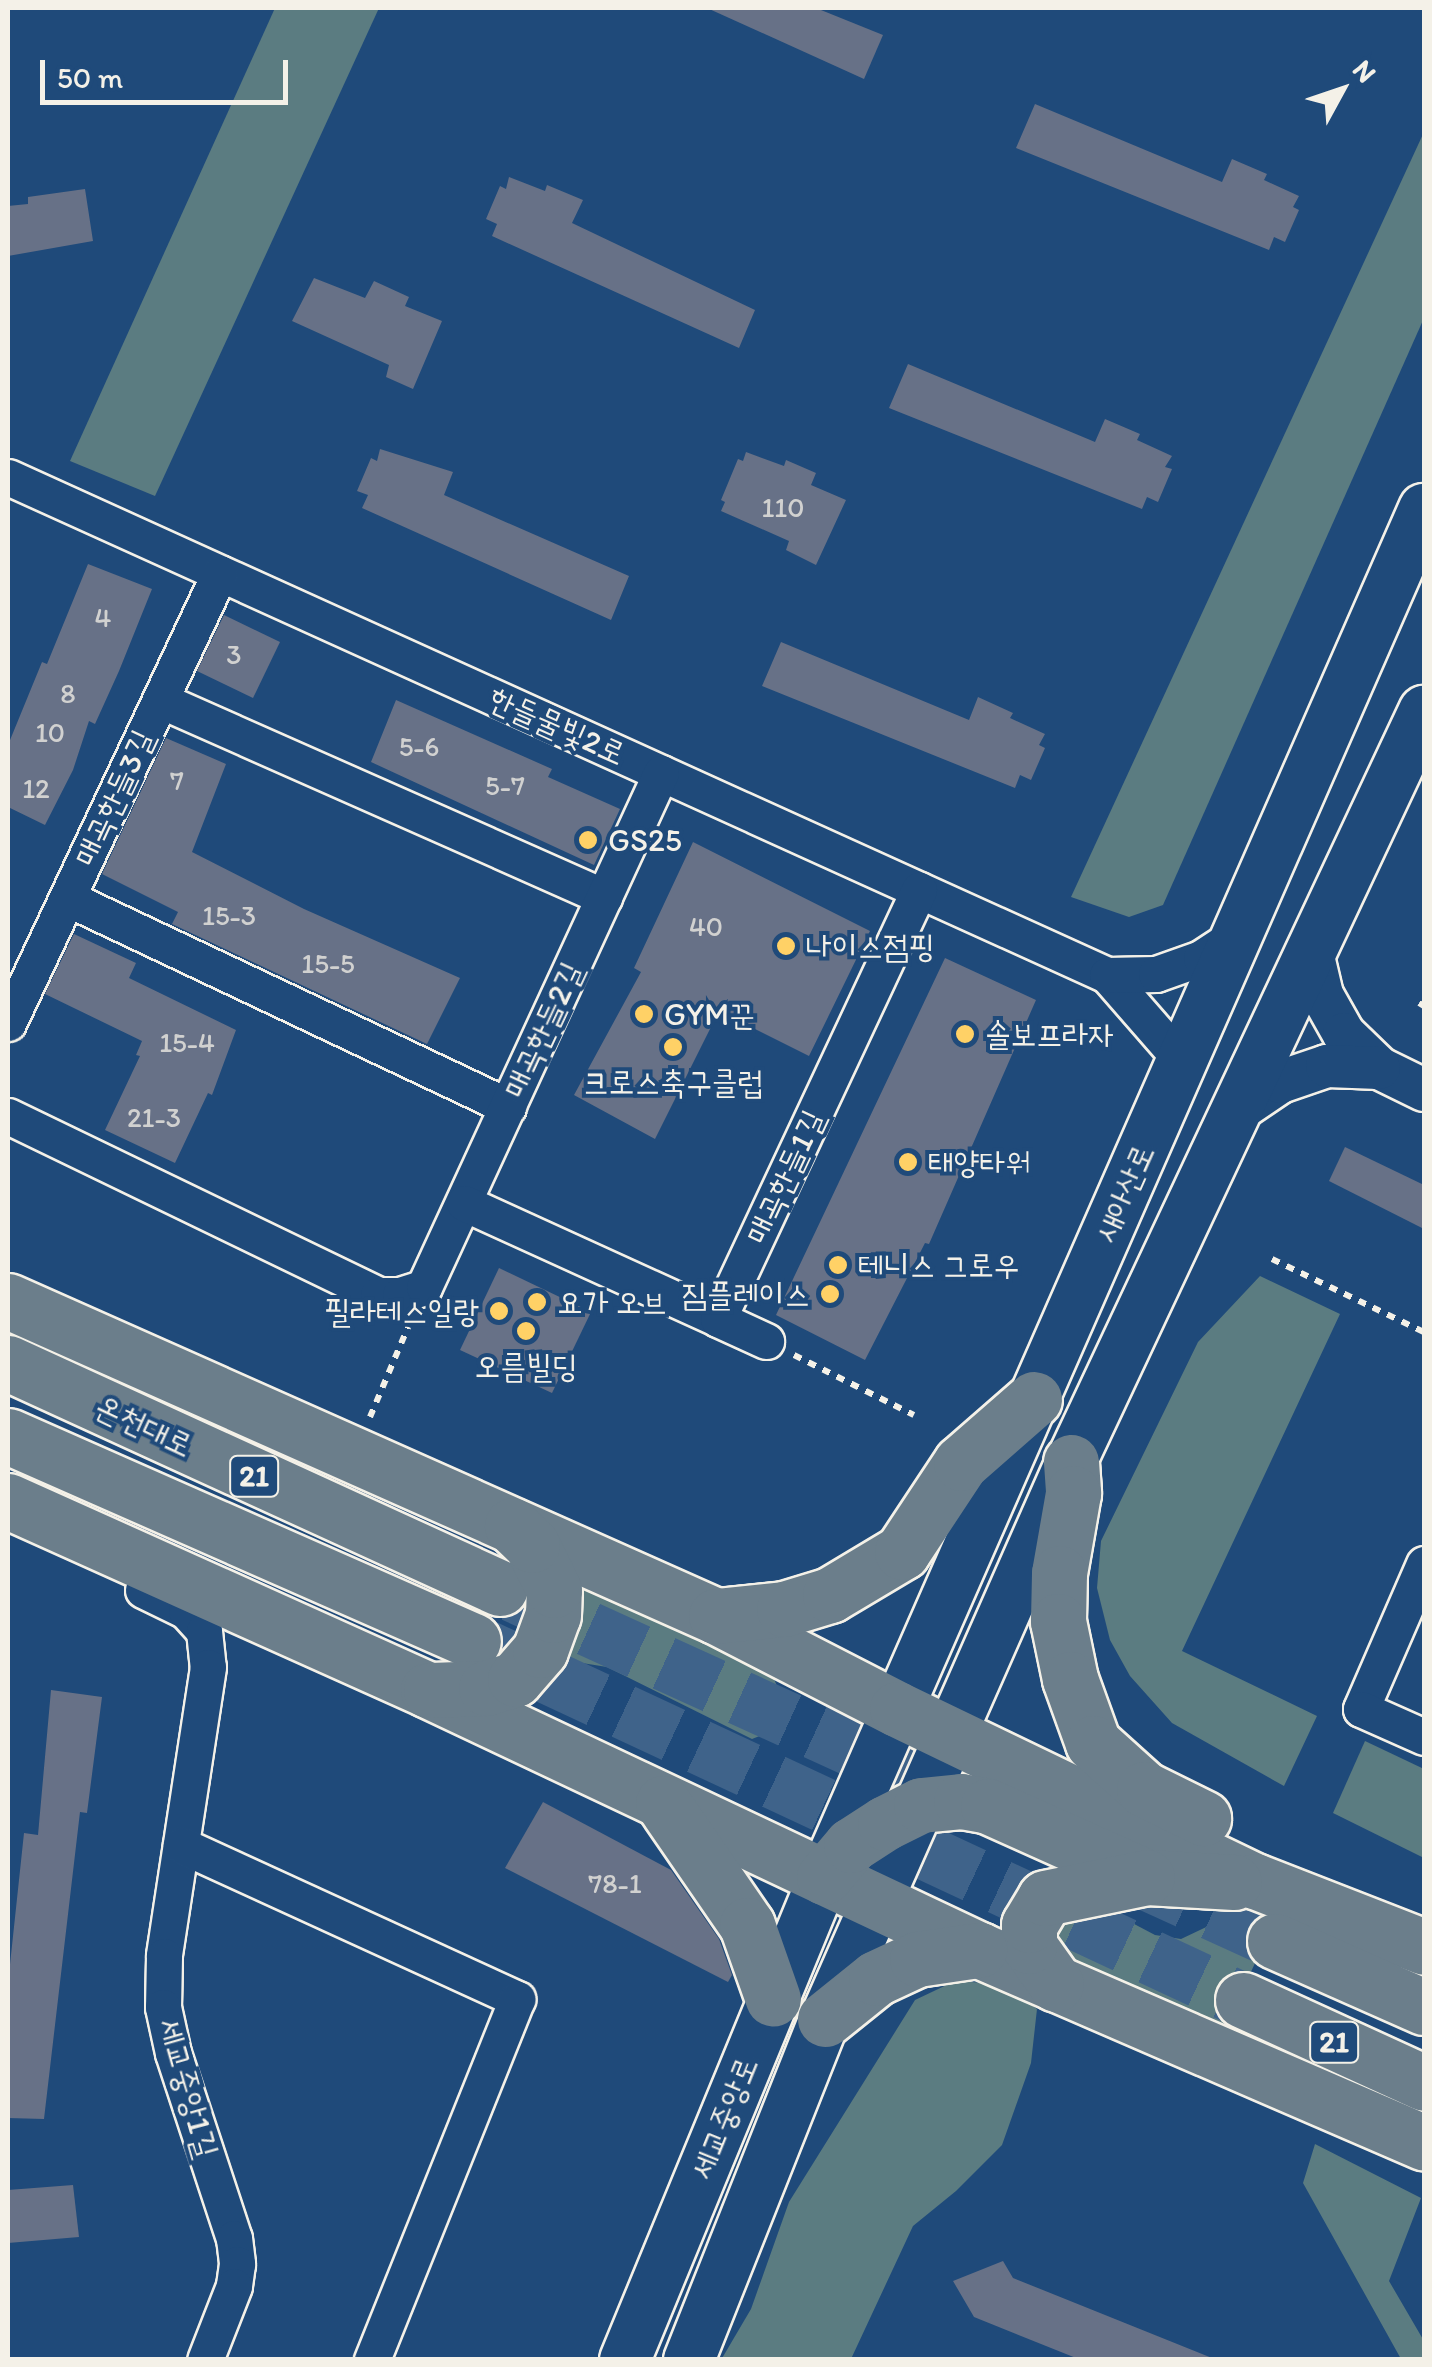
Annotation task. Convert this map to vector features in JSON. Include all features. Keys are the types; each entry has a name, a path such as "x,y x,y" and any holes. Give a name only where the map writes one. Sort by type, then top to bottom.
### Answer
{"highway":[{"path":"8,1301 716,1616 897,1710 1254,1881 1401,1937"},
{"name":"온천대로","path":"8,1363 500,1588"},
{"path":"716,1616 784,1609 830,1594 902,1552 961,1464 1034,1398"},
{"name":"온천대로","path":"8,1436 473,1641"},
{"path":"1071,1462 1072,1493 1059,1572 1058,1621 1070,1679 1093,1742 1144,1789 1336,1885 1401,1937"},
{"path":"8,1501 428,1690 979,1950 1424,2143"},
{"path":"428,1690 486,1688 515,1679 540,1650 553,1616 554,1590 532,1545 509,1523"},
{"path":"662,1800 747,1925 773,1999"},
{"path":"824,1877 851,1845 921,1805 961,1801 988,1806 1147,1878"},
{"path":"1056,1984 1029,1946 1029,1926 1044,1898 1147,1878 1205,1884 1254,1881"},
{"name":"21","path":"1275,1941 1424,2007"},
{"path":"825,2019 876,1978 917,1960 979,1950"},
{"name":"21","path":"1243,2000 1424,2083"}],"main road":[{"name":"새아산로","path":"824,1877 1424,509"},
{"name":"새아산로","path":"878,1903 1071,1462 1240,1110 1424,711"},
{"name":"세교중앙로","path":"624,2360 824,1877"},
{"name":"세교중앙로","path":"689,2360 825,2019 878,1903"}],"street":[{"name":"한들물빛2로","path":"8,477 1108,976"},
{"name":"매곡한들3길","path":"8,1023 220,573"},
{"path":"160,700 604,897"},
{"name":"매곡한들2길","path":"424,1287 661,773"},
{"name":"매곡한들1길","path":"718,1320 919,890"},
{"path":"66,898 508,1106"},
{"path":"1108,976 1156,974 1201,958 1238,934"},
{"name":"새아산로","path":"1312,952 1322,996 1344,1034 1379,1068 1424,1090"},
{"path":"1108,976 1182,1061"},
{"name":"새아산로","path":"1240,1110 1280,1082 1328,1066 1379,1068"},
{"path":"8,1116 378,1295 400,1295 424,1287"},
{"path":"464,1203 766,1341"},
{"name":"세교중앙1길","path":"8,1525 186,1611 204,1631 208,1667 164,1956 163,2007 173,2053 234,2238 234,2286 205,2360"},
{"path":"1424,1564 1361,1709 1424,1737"},
{"path":"181,1845 517,2000 372,2360"}],"path":[{"path":"1272,1259 1424,1332"},
{"path":"370,1418 424,1287"},
{"path":"766,1341 914,1415"}],"green space":[{"path":"275,8 379,8 155,496 70,461"},
{"path":"1424,132 1424,318 1163,905 1129,917 1071,897"},
{"path":"1260,1276 1340,1314 1182,1651 1317,1716 1284,1786 1172,1723 1130,1676 1110,1640 1097,1588 1101,1541 1198,1342"},
{"path":"561,1571 770,1669 781,1696 770,1732 752,1739 607,1667 582,1663 550,1669"},
{"path":"1365,1741 1424,1769 1424,1858 1333,1813"},
{"path":"1259,1902 1282,1905 1224,2030 1058,1956 1054,1912 1100,1906 1155,1935 1181,1939"},
{"path":"955,1981 1003,1984 1037,2009 1031,2063 1002,2145 956,2191 913,2226 851,2359 721,2360 751,2309 789,2202 915,2000"},
{"path":"1315,2144 1421,2198 1389,2281 1424,2341 1424,2359 1401,2359 1303,2183"}],"building":[{"path":"707,8 816,8 883,35 864,79"},
{"path":"1035,104 1222,182 1232,159 1267,174 1264,180 1299,196 1293,207 1299,210 1285,242 1274,237 1269,250 1016,148"},
{"path":"509,177 545,191 547,185 583,200 572,223 755,310 739,348 492,236 497,224 486,219 500,186 506,189"},
{"path":"85,189 93,241 8,256 8,206 28,204 28,197"},
{"path":"314,278 365,298 374,281 409,297 405,306 442,321 413,389 386,377 389,365 292,321"},
{"path":"908,364 1095,442 1105,419 1140,434 1137,440 1172,456 1165,467 1172,469 1158,502 1147,497 1142,509 889,408"},
{"path":"380,449 453,472 444,495 629,576 611,620 362,508 368,495 357,491 371,458 377,461"},
{"path":"746,452 784,466 786,460 816,473 811,485 846,500 816,565 786,550 789,541 721,511 725,502 721,500 738,459 743,461"},
{"path":"88,564 152,589 95,724 89,721 73,770 45,825 8,807 8,745"},
{"path":"224,615 280,642 253,698 197,671"},
{"path":"781,642 969,720 978,697 1013,713 1010,718 1045,734 1039,745 1045,748 1031,780 1020,775 1015,788 762,686"},
{"path":"396,700 552,769 548,777 620,809 594,865 371,762"},
{"path":"166,738 226,764 192,852 304,909 460,978 427,1044 172,924 178,912 102,874"},
{"path":"693,842 870,931 809,1056 719,1011 655,1139 574,1095 641,972 634,968"},
{"path":"74,934 136,963 129,978 236,1030 212,1095 208,1093 175,1163 105,1130 140,1056 136,1055 142,1041 45,994"},
{"path":"945,958 1036,1000 929,1244 925,1243 865,1360 776,1315"},
{"path":"1345,1147 1424,1185 1424,1229 1329,1181"},
{"name":"오름빌딩","path":"499,1268 591,1312 552,1393 460,1350"},
{"path":"51,1690 102,1697 87,1813 80,1812 44,2119 8,2118 8,1983 24,1833 38,1835"},
{"path":"543,1802 671,1870 719,1939 732,1975 728,1982 505,1868"},
{"path":"73,2185 79,2237 8,2243 8,2190"},
{"path":"1003,2261 1013,2278 1217,2360 1081,2360 974,2317 953,2281"}],"tunnel":[{"path":"513,1594 972,1803"},
{"path":"473,1641 1243,2000"},
{"path":"1137,1878 1275,1941"}],"place":[{"name":"GS25","path":"588,840"},
{"name":"나이스점핑","path":"786,946"},
{"name":"GYM꾼","path":"644,1014"},
{"name":"솔보프라자","path":"965,1034"},
{"name":"크로스축구클럽","path":"673,1047"},
{"name":"태양타워","path":"908,1162"},
{"name":"테니스 그로우","path":"838,1265"},
{"name":"짐플레이스","path":"830,1294"},
{"name":"요가 오브","path":"537,1302"},
{"name":"필라테스일랑","path":"499,1311"},
{"name":"오름빌딩","path":"526,1331"}]}
